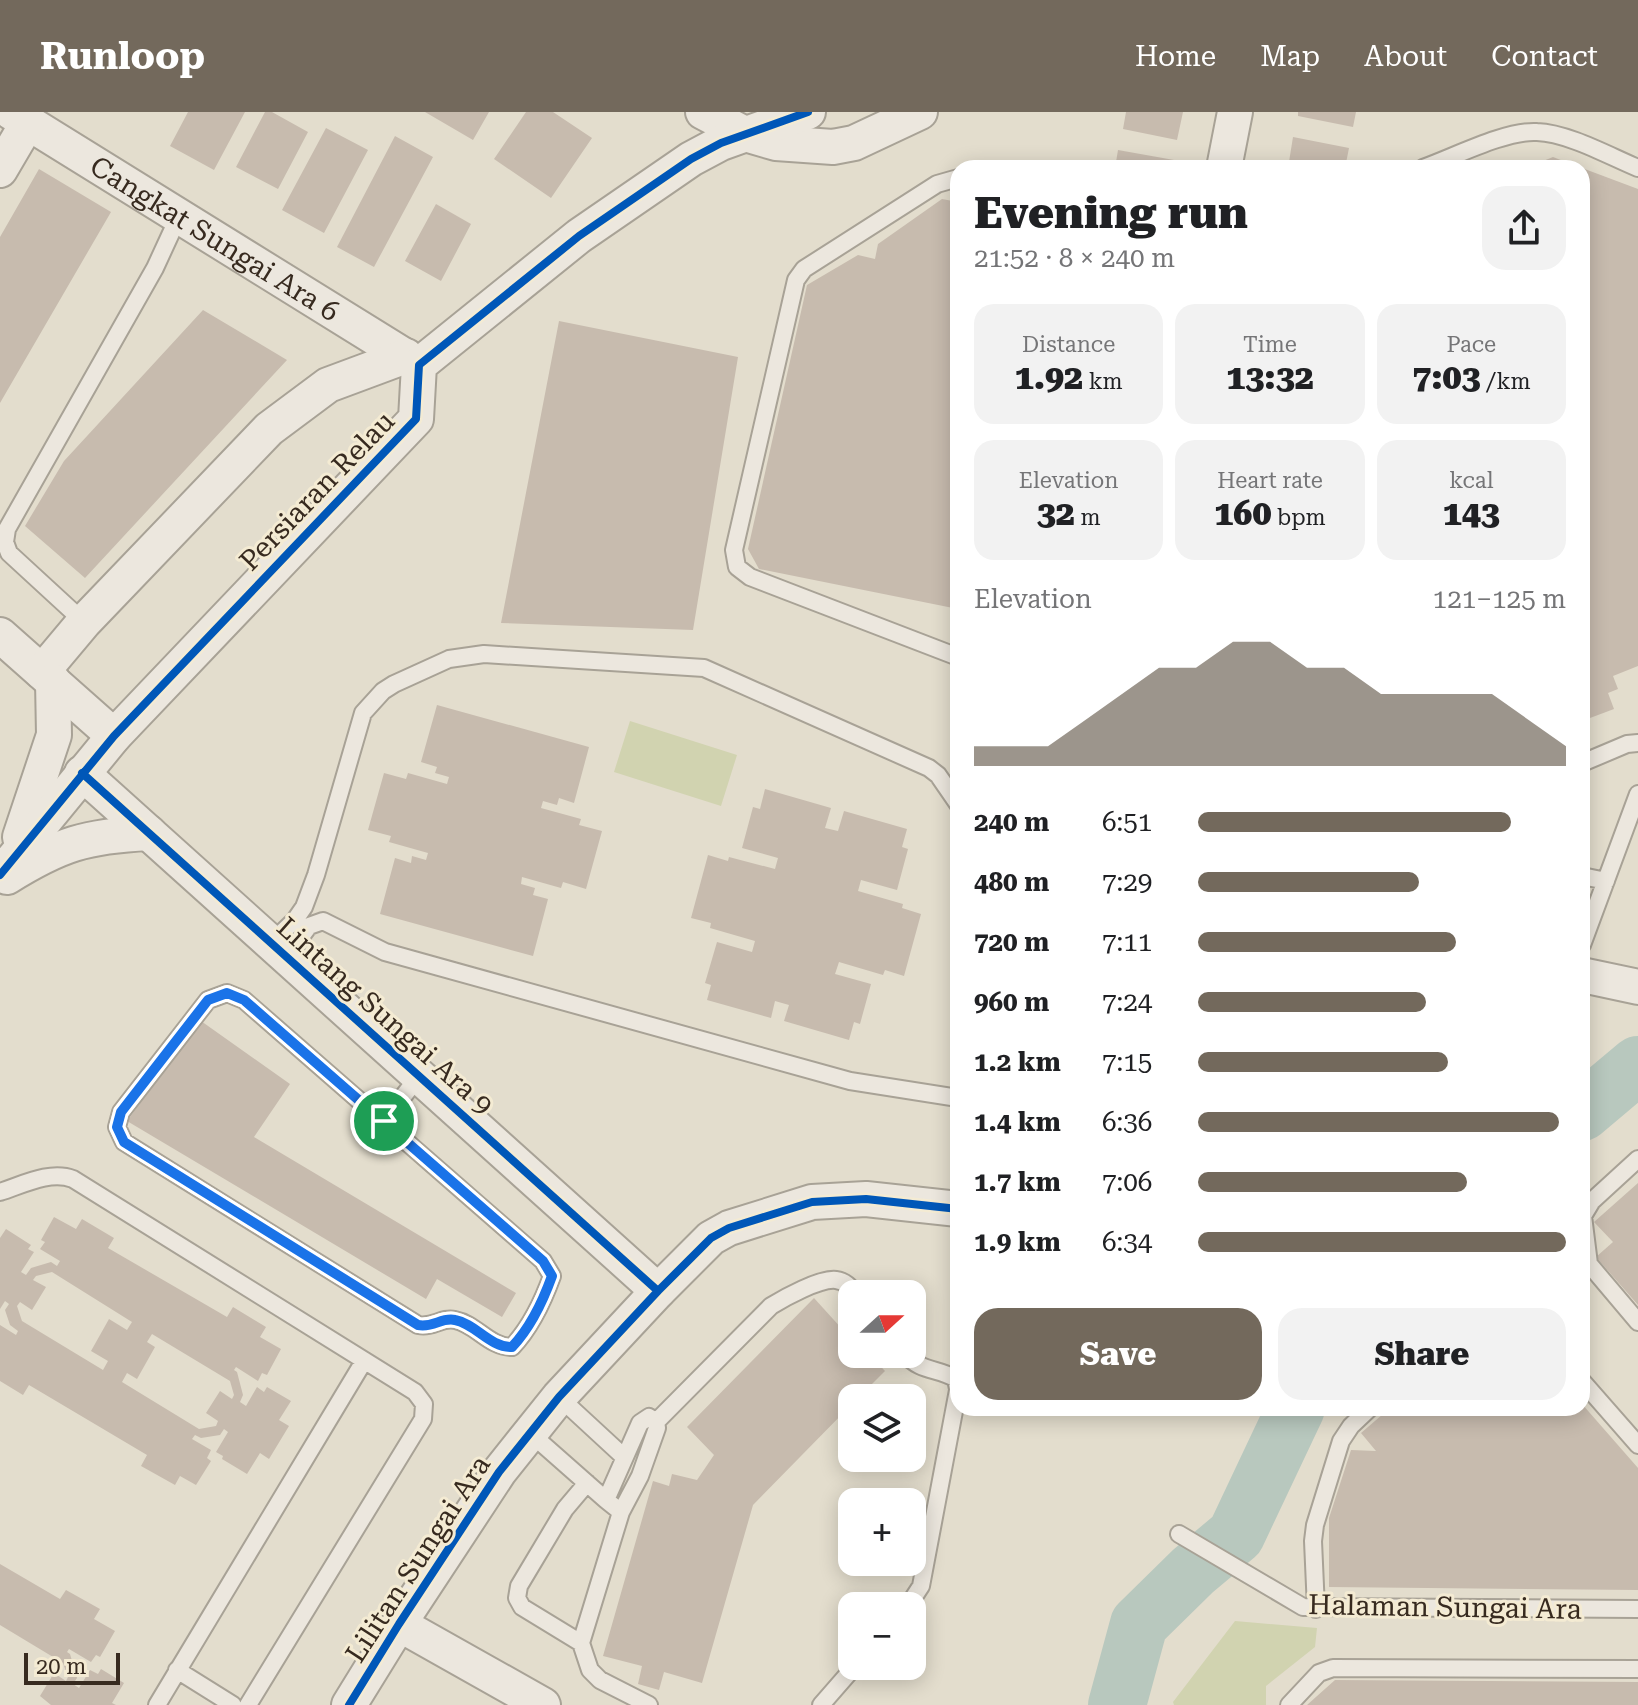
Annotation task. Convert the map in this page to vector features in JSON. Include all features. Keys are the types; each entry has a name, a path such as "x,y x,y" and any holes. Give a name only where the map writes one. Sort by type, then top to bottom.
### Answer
{"street":[{"path":"703,112 745,134 776,143 833,147 854,143 920,112"},
{"path":"4,872 54,735 48,677 84,622 269,429 328,385 412,361 579,236 691,159 745,134 808,112"},
{"path":"1226,160 1235,112"},
{"path":"0,170 19,118"},
{"name":"Cangkat Sungai Ara 6","path":"19,118 412,361"},
{"name":"Persiaran Relau","path":"4,872 114,736 416,419 412,361"},
{"path":"0,635 114,736"},
{"name":"Lintang Sungai Ara 9","path":"82,773 658,1291"},
{"path":"4,872 75,841 149,833"},
{"path":"1590,977 1638,987"},
{"name":"Lilitan Sungai Ara","path":"349,1705 499,1472 559,1397 711,1238 812,1202 866,1199 950,1208"},
{"path":"399,1624 543,1705"}],"lane":[{"path":"1445,160 1516,134 1538,132 1558,136 1638,168"},
{"path":"950,180 937,184 804,269 796,280 734,550 737,567 750,577 950,654"},
{"path":"84,622 9,553 5,542 7,529 155,268 178,218"},
{"path":"278,950 304,907 316,875 363,713 383,691 449,659 484,654 704,668 929,768 950,792"},
{"path":"1590,760 1627,744 1638,743"},
{"path":"1590,924 1638,794"},
{"path":"1590,878 1606,881"},
{"path":"278,950 309,926 323,921 385,952 850,1081 950,1097"},
{"path":"227,993 244,1000 384,1121 543,1261 552,1276 522,1336 512,1347 501,1347 457,1320 445,1320 429,1327 418,1325 124,1142 117,1127 121,1112 208,1000 227,993"},
{"path":"384,1121 419,1076"},
{"path":"1590,1204 1638,1159"},
{"path":"0,1192 52,1176 63,1175 73,1179 420,1397 425,1411 423,1419 248,1705"},
{"path":"1590,1265 1638,1322"},
{"path":"649,1705 600,1680 590,1670 581,1643 621,1512 640,1476 656,1422 771,1306 828,1280 838,1280"},
{"path":"157,1705 364,1361"},
{"path":"922,1368 950,1376"},
{"path":"1590,1390 1638,1445"},
{"path":"559,1397 624,1457"},
{"path":"917,1592 921,1586 953,1416"},
{"path":"1316,1609 1315,1525 1341,1441 1362,1416"},
{"path":"606,1500 642,1420 652,1418 656,1422"},
{"path":"530,1433 621,1512"},
{"path":"581,1643 522,1607 517,1598 519,1586 565,1509 587,1483"},
{"name":"Halaman Sungai Ara","path":"1179,1534 1294,1604 1316,1609 1638,1609"},
{"path":"1289,1705 1319,1673 1333,1668 1638,1669"},
{"path":"177,1670 233,1705"},
{"path":"821,1705 843,1680"}],"green space":[{"path":"630,721 737,755 721,806 614,772"},
{"path":"1235,1621 1317,1628 1315,1647 1266,1686 1266,1705 1174,1705 1173,1702"}],"building":[{"path":"188,112 245,112 214,170 170,146"},
{"path":"265,112 272,112 308,132 278,189 236,167"},
{"path":"425,112 489,112 473,140"},
{"path":"526,112 553,112 592,138 551,198 494,159"},
{"path":"1126,112 1183,112 1177,140 1123,129"},
{"path":"1298,112 1356,112 1353,127 1298,116"},
{"path":"326,128 368,150 324,233 282,210"},
{"path":"395,136 433,157 374,267 337,247"},
{"path":"1293,137 1349,148 1347,160 1289,160"},
{"path":"1118,150 1174,160 1116,160"},
{"path":"39,169 111,212 0,403 0,237"},
{"path":"1590,171 1638,189 1638,666 1613,676 1618,689 1608,693 1614,709 1590,718"},
{"path":"942,199 950,200 950,607 759,569 748,549 807,285 858,255 875,259 878,244"},
{"path":"436,204 471,224 441,281 405,261"},
{"path":"203,310 287,360 85,578 25,526 64,461"},
{"path":"559,321 738,357 693,630 501,623"},
{"path":"437,705 589,747 574,803 559,798 557,805 543,801 541,808 581,819 579,825 602,831 586,889 563,882 561,888 522,877 521,884 535,888 533,895 548,899 533,956 380,914 395,858 411,863 412,856 426,860 428,853 389,842 391,836 368,830 384,773 406,779 408,773 447,784 449,777 435,773 437,767 421,762"},
{"path":"765,789 831,808 825,828 838,831 844,811 907,829 902,847 908,849 897,890 861,880 858,891 903,904 902,908 921,914 904,976 885,970 883,975 839,962 835,974 871,984 860,1024 854,1022 849,1040 784,1021 789,1005 775,1001 771,1018 707,1000 711,985 705,983 717,942 752,952 755,941 710,928 711,923 691,918 708,855 775,869 778,858 742,848 753,807 760,809"},
{"path":"201,1021 290,1084 254,1137 516,1293 502,1317 437,1279 426,1299 127,1121"},
{"path":"1638,1183 1638,1305 1596,1257 1613,1242 1594,1222"},
{"path":"54,1217 76,1229 82,1219 114,1238 108,1248 227,1317 233,1307 266,1327 260,1337 281,1349 267,1375 262,1373 258,1381 236,1367 234,1370 243,1395 240,1402 246,1406 257,1387 264,1392 267,1387 291,1401 279,1420 289,1426 269,1459 260,1453 247,1474 216,1452 228,1432 224,1429 220,1435 201,1438 195,1435 192,1439 211,1450 207,1458 211,1461 196,1485 180,1476 175,1485 141,1466 147,1455 29,1385 23,1395 0,1381 0,1325 16,1335 18,1331 10,1325 5,1310 9,1304 5,1301 0,1309 0,1238 6,1229 31,1245 28,1249 34,1252 21,1272 26,1275 31,1268 51,1262 57,1266 60,1261 40,1249 45,1242 41,1240","holes":["52,1272 132,1322 127,1330 109,1319 91,1351 108,1361 103,1370 22,1321 17,1306 20,1302 32,1310 46,1287 33,1280 36,1276","152,1334 230,1381 234,1395 232,1399 220,1391 206,1413 218,1421 216,1426 199,1429 122,1382 127,1373 137,1379 155,1347 147,1342"]},
{"path":"814,1298 838,1324 838,1368 882,1368 885,1371 872,1384 838,1384 838,1418 753,1505 702,1683 664,1672 659,1690 638,1684 642,1666 603,1656 653,1481 669,1486 672,1474 697,1480 714,1455 687,1427"},
{"path":"1590,1413 1638,1468 1638,1590 1329,1587 1329,1518 1351,1450 1376,1451 1361,1433 1381,1416 1590,1416"},
{"path":"0,1564 60,1599 66,1590 100,1609 94,1619 115,1631 100,1657 96,1655 91,1662 69,1649 67,1652 77,1678 73,1684 79,1688 90,1670 98,1674 101,1669 124,1683 112,1703 116,1705 51,1705 40,1696 54,1673 66,1681 68,1677 63,1663 0,1625"},
{"path":"1335,1680 1638,1682 1638,1705 1307,1705"}],"waterway":[{"path":"1590,1105 1638,1065"},
{"path":"1117,1705 1139,1624 1193,1571 1236,1535 1292,1416"}],"cycle path":[{"path":"0,875 114,736 416,419 419,365 579,236 691,159 721,143 808,112"},
{"path":"82,773 658,1291"},
{"path":"349,1705 499,1472 559,1397 711,1238 729,1228 812,1202 866,1199 950,1208"}],"route":[{"path":"227,993 244,1000 384,1121 543,1261 552,1276 522,1336 512,1347 501,1347 457,1320 445,1320 429,1327 418,1325 124,1142 117,1127 121,1112 208,1000 227,993"}]}
